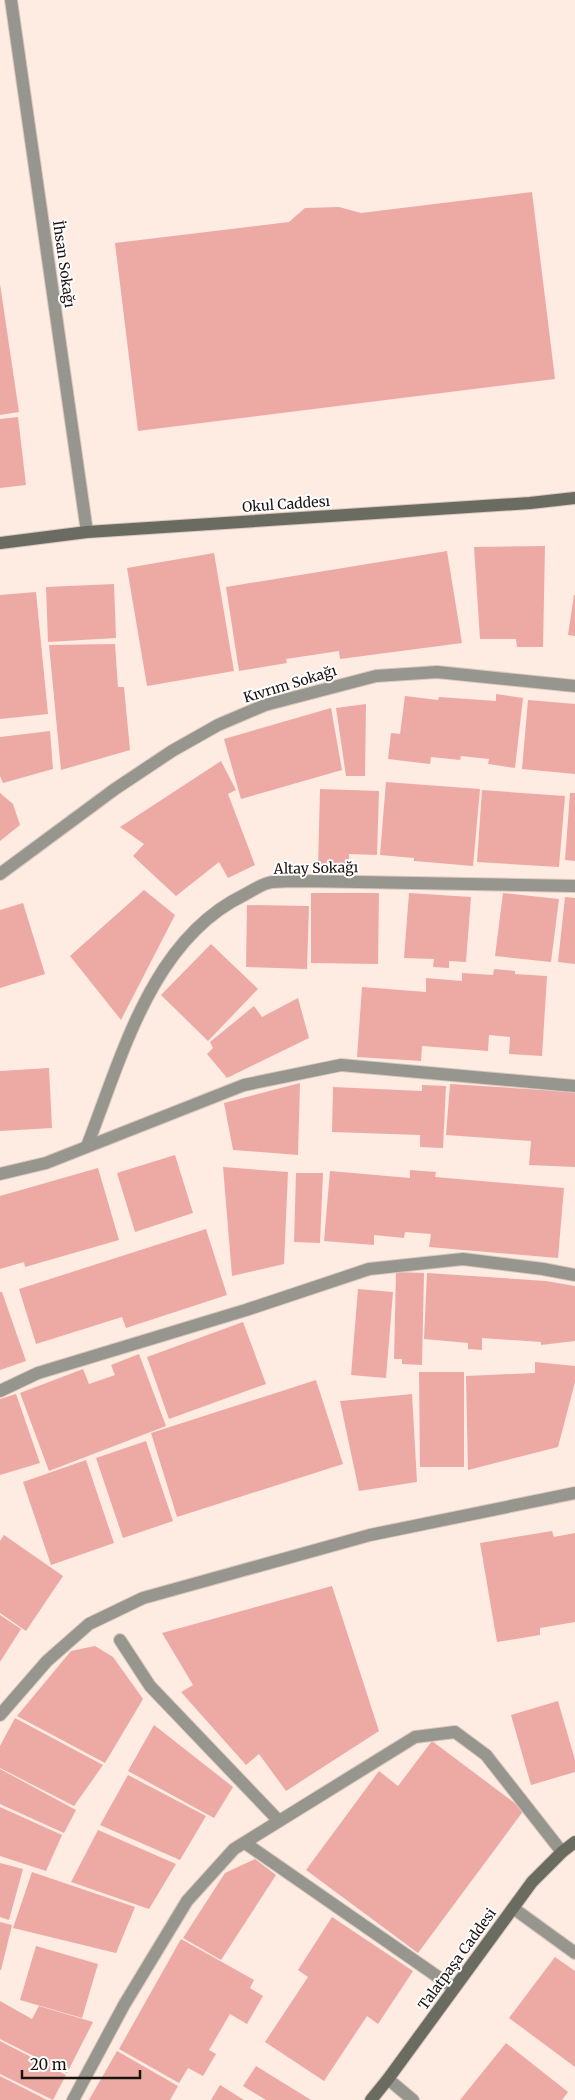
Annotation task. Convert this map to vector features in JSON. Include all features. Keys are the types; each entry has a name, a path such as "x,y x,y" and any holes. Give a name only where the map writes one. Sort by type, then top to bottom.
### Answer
{"main road":[{"name":"Okul Caddesı","path":"0,543 87,532 530,503 575,498"},
{"name":"Talatpaşa Caddesi","path":"371,2100 532,1882 562,1852 575,1842"}],"street":[{"name":"İhsan Sokağı","path":"11,0 87,532"},
{"name":"Kıvrım Sokağı","path":"0,874 115,788 172,751 218,725 265,705 376,676 437,672 575,686"},
{"name":"Altay Sokağı","path":"87,1146 141,1009 162,969 194,931 219,909 237,898 268,883 303,881 575,886"},
{"path":"0,1174 46,1163 244,1085 340,1066 575,1086"},
{"path":"0,1390 38,1373 369,1269 463,1259 543,1268 575,1275"},
{"path":"0,1715 47,1661 89,1624 143,1598 370,1536 575,1494"},
{"path":"120,1640 150,1686 279,1822"},
{"path":"73,2100 124,2005 187,1901 234,1849 415,1738 455,1732 486,1755 562,1852"},
{"path":"245,1842 454,1988"},
{"path":"514,1908 575,1953"},
{"path":"388,2079 413,2100"}],"building":[{"path":"532,192 555,379 138,431 115,243 289,222 305,208 339,207 361,213"},
{"path":"0,284 19,412 0,415"},
{"path":"18,417 26,485 0,488 0,419"},
{"path":"545,546 543,647 517,647 516,639 480,639 474,547"},
{"path":"447,551 462,643 340,659 339,651 286,659 287,663 239,671 226,587"},
{"path":"214,553 234,671 147,686 127,568"},
{"path":"114,584 116,638 48,642 46,587"},
{"path":"36,592 48,714 0,719 0,595"},
{"path":"575,595 575,636 568,635"},
{"path":"115,644 118,687 124,687 130,750 61,770 49,645"},
{"path":"496,694 523,698 515,768 488,764 489,759 461,756 460,760 431,757 430,764 388,759 391,733 400,734 405,696 438,700 439,697 496,701"},
{"path":"528,700 575,704 575,774 522,769"},
{"path":"366,704 365,776 346,776 336,708"},
{"path":"331,708 342,770 241,799 224,739"},
{"path":"50,731 53,769 3,783 0,776 0,737"},
{"path":"221,761 236,790 228,794 255,865 228,878 219,862 176,896 133,856 144,844 120,827"},
{"path":"386,782 480,789 473,866 414,861 414,858 380,855"},
{"path":"320,789 379,791 377,855 349,854 349,869 318,869"},
{"path":"482,790 565,796 559,867 477,862"},
{"path":"0,793 13,804 20,825 0,841"},
{"path":"570,793 575,793 575,861 565,860"},
{"path":"144,890 175,915 121,1020 70,956"},
{"path":"311,893 379,893 378,964 311,963"},
{"path":"409,893 471,897 466,962 449,961 449,968 433,967 434,959 404,958"},
{"path":"503,893 559,899 551,962 495,956"},
{"path":"565,897 575,898 575,964 558,962"},
{"path":"23,903 45,974 0,988 0,910"},
{"path":"247,905 309,906 307,969 246,967"},
{"path":"211,944 258,989 208,1041 161,995"},
{"path":"494,969 515,971 515,974 547,976 542,1056 509,1054 510,1037 489,1035 488,1051 422,1046 421,1061 357,1057 362,987 426,992 426,978 462,981 462,973 493,975"},
{"path":"298,998 309,1038 227,1078 207,1054 213,1048 210,1042 254,1006 262,1017"},
{"path":"49,1068 52,1128 0,1131 0,1071"},
{"path":"300,1083 298,1155 233,1150 224,1103"},
{"path":"450,1084 575,1092 575,1167 529,1165 531,1141 446,1135"},
{"path":"422,1085 446,1086 443,1148 420,1147 420,1135 332,1132 333,1087 422,1091"},
{"path":"175,1155 193,1213 135,1232 117,1173"},
{"path":"223,1167 288,1172 284,1264 232,1276"},
{"path":"98,1168 119,1240 25,1267 24,1262 0,1269 0,1196"},
{"path":"410,1170 436,1172 435,1177 564,1188 558,1258 429,1247 431,1234 405,1232 404,1238 374,1235 374,1245 324,1241 330,1171 410,1178"},
{"path":"296,1173 323,1173 320,1243 294,1242"},
{"path":"206,1229 227,1295 126,1328 122,1317 36,1344 19,1289"},
{"path":"396,1272 424,1273 422,1365 402,1364 402,1359 394,1359"},
{"path":"427,1273 546,1281 575,1286 575,1341 541,1345 541,1342 482,1338 482,1350 468,1349 468,1343 424,1339"},
{"path":"358,1289 393,1292 386,1378 351,1375"},
{"path":"0,1292 2,1292 26,1361 0,1370"},
{"path":"243,1322 266,1384 169,1419 147,1357"},
{"path":"139,1354 166,1426 49,1471 20,1393 83,1369 89,1384 115,1375 111,1365"},
{"path":"535,1362 575,1366 575,1382 558,1447 468,1470 466,1376 535,1373"},
{"path":"419,1372 464,1372 464,1467 420,1467"},
{"path":"316,1380 343,1464 177,1517 151,1433"},
{"path":"16,1394 40,1463 0,1475 0,1399"},
{"path":"412,1394 417,1482 359,1491 340,1401"},
{"path":"146,1441 173,1521 123,1538 96,1458"},
{"path":"86,1460 114,1543 51,1565 23,1482"},
{"path":"552,1531 554,1537 575,1533 575,1622 540,1628 540,1635 497,1642 480,1543"},
{"path":"4,1535 63,1576 26,1631 0,1613 0,1541"},
{"path":"332,1586 379,1731 286,1791 259,1754 246,1765 181,1692 193,1685 162,1633"},
{"path":"0,1615 21,1629 0,1662"},
{"path":"95,1646 113,1657 143,1699 105,1763 17,1716 71,1651"},
{"path":"558,1701 575,1760 575,1772 531,1785 511,1715"},
{"path":"15,1718 103,1765 74,1806 0,1768 0,1746"},
{"path":"154,1725 233,1787 214,1818 128,1771"},
{"path":"432,1741 524,1810 418,1953 306,1870 379,1771 398,1786"},
{"path":"0,1769 76,1810 64,1833 0,1804"},
{"path":"128,1775 206,1816 180,1860 100,1825"},
{"path":"0,1807 62,1835 46,1871 0,1856"},
{"path":"98,1830 176,1864 149,1909 71,1882"},
{"path":"255,1859 276,1875 221,1960 183,1938 225,1873"},
{"path":"0,1863 23,1869 9,1920 0,1917"},
{"path":"32,1872 135,1907 116,1953 13,1928"},
{"path":"332,1917 413,1971 378,2024 367,2016 324,2081 265,2042 308,1977 298,1970"},
{"path":"0,1922 12,1925 1,1970 0,1970"},
{"path":"181,1939 254,1980 250,1988 263,1996 247,2024 230,2014 209,2050 216,2054 203,2076 188,2068 179,2083 119,2049"},
{"path":"36,1946 98,1964 82,2018 20,2000"},
{"path":"555,1957 575,1971 575,2067 509,2018"},
{"path":"0,2001 32,2019 39,2006 93,2022 67,2073 0,2039"},
{"path":"0,2041 66,2075 53,2100 0,2074"},
{"path":"506,2043 568,2092 562,2100 460,2100"},
{"path":"117,2051 178,2086 170,2100 89,2100"},
{"path":"256,2066 311,2100 266,2100 243,2086"},
{"path":"0,2076 47,2100 0,2100"},
{"path":"220,2085 244,2100 211,2100"}]}
